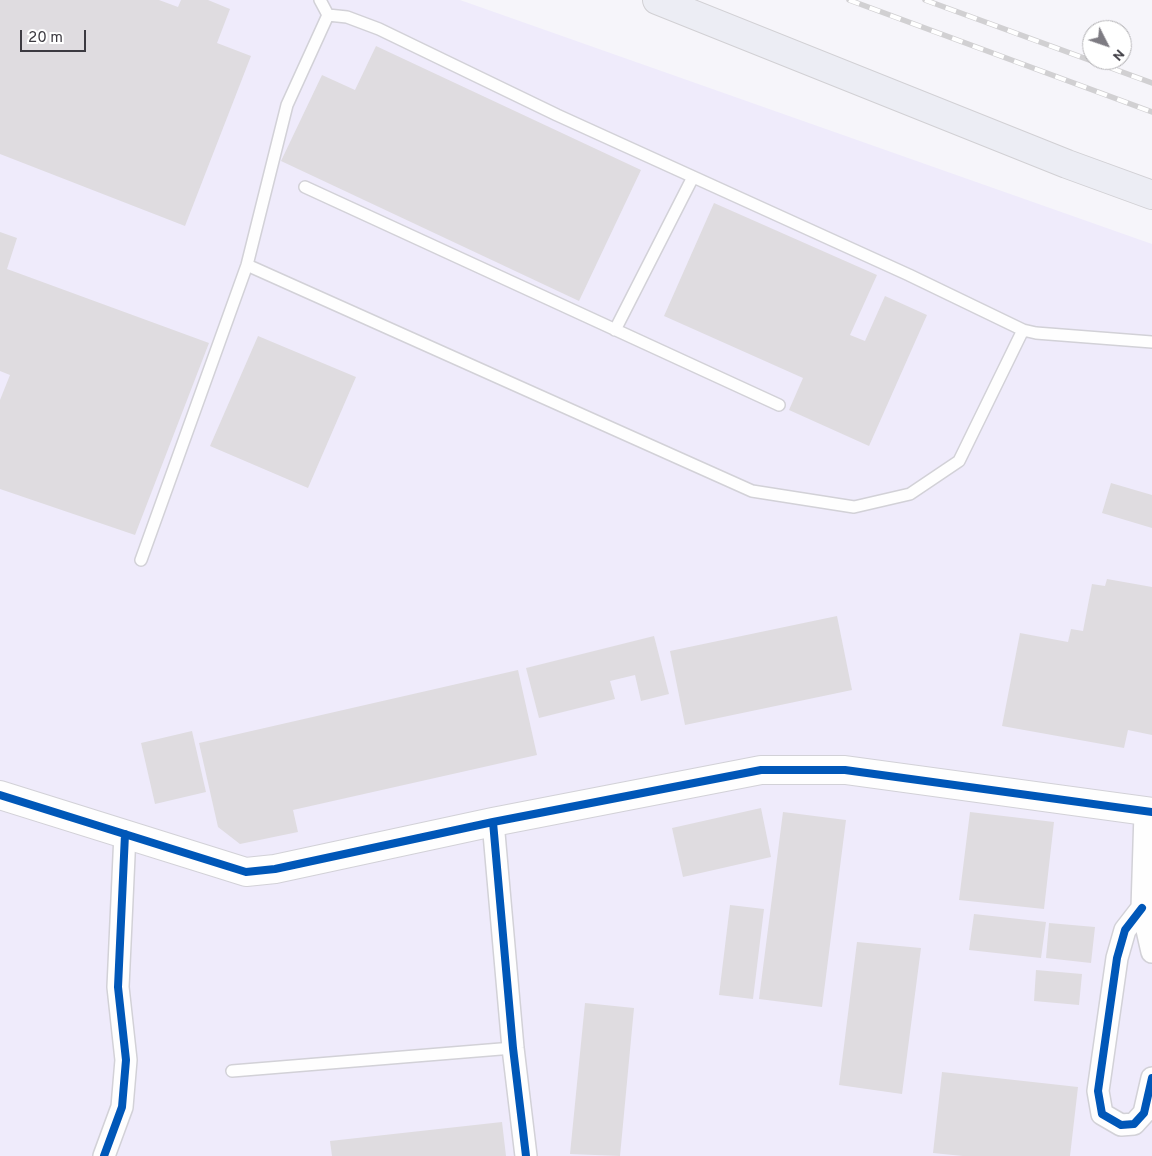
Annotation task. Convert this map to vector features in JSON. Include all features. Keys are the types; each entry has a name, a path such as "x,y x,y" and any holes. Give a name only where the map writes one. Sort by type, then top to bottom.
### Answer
{"main road":[{"path":"657,0 1067,164 1152,195"}],"street":[{"path":"0,795 246,872 275,869 493,822 761,770 844,770 1148,813 1142,908 1152,952"},
{"path":"493,822 513,1048 526,1156"},
{"path":"104,1156 122,1107 126,1060 118,987 126,834"},
{"path":"1142,908 1124,930 1117,958 1098,1091 1102,1114 1121,1125 1134,1124 1144,1113 1152,1078"}],"lane":[{"path":"320,0 328,14"},
{"path":"328,14 347,17 379,30 556,115 909,275 1022,330 1036,333 1152,342"},
{"path":"141,560 247,265 287,105 328,14"},
{"path":"614,330 692,177"},
{"path":"305,187 779,405"},
{"path":"247,265 752,491 854,507 910,494 960,461 1022,330"},
{"path":"232,1071 513,1048"}],"shaded area":[{"path":"0,0 460,0 1152,244 1152,1156 0,1156"}],"building":[{"path":"0,0 159,0 178,7 181,0 208,0 230,9 217,43 251,56 185,226 0,154"},
{"path":"376,46 641,170 579,301 281,161 322,75 355,90"},
{"path":"714,203 877,275 850,335 865,341 885,296 927,315 869,446 789,410 803,378 664,316"},
{"path":"0,232 17,238 7,269 209,343 135,535 0,489 0,400 10,375 0,371"},
{"path":"258,336 356,377 308,488 210,446"},
{"path":"1111,483 1152,495 1152,528 1102,513"},
{"path":"1107,579 1152,587 1152,735 1128,730 1124,748 1002,726 1020,633 1068,642 1071,629 1083,631 1092,584 1105,586"},
{"path":"837,616 852,690 685,725 670,651"},
{"path":"654,636 669,694 641,701 635,675 610,681 615,699 539,718 526,668"},
{"path":"518,670 537,755 293,810 298,832 240,844 218,827 199,743"},
{"path":"192,731 206,792 155,804 141,743"},
{"path":"761,808 771,857 683,877 672,828"},
{"path":"783,812 846,820 822,1007 759,999"},
{"path":"970,812 1054,822 1044,909 959,900"},
{"path":"730,905 764,909 753,999 719,995"},
{"path":"974,914 1046,922 1041,958 969,950"},
{"path":"1049,923 1095,927 1091,963 1046,958"},
{"path":"857,942 921,948 902,1094 839,1085"},
{"path":"1036,970 1082,974 1079,1005 1034,1001"},
{"path":"585,1003 634,1008 620,1156 570,1154"},
{"path":"942,1072 1078,1087 1070,1156 963,1156 933,1153"},
{"path":"502,1122 506,1156 332,1156 330,1141"}],"railway":[{"path":"849,0 1152,112"},
{"path":"925,0 1152,83"}],"cycle path":[{"path":"0,795 246,872 275,869 493,822 761,770 845,770 1152,812"},
{"path":"493,822 513,1048 526,1156"},
{"path":"104,1156 122,1107 126,1060 118,987 125,834"},
{"path":"1142,908 1125,930 1117,958 1098,1091 1102,1114 1121,1125 1134,1124 1144,1113 1152,1078"}]}
